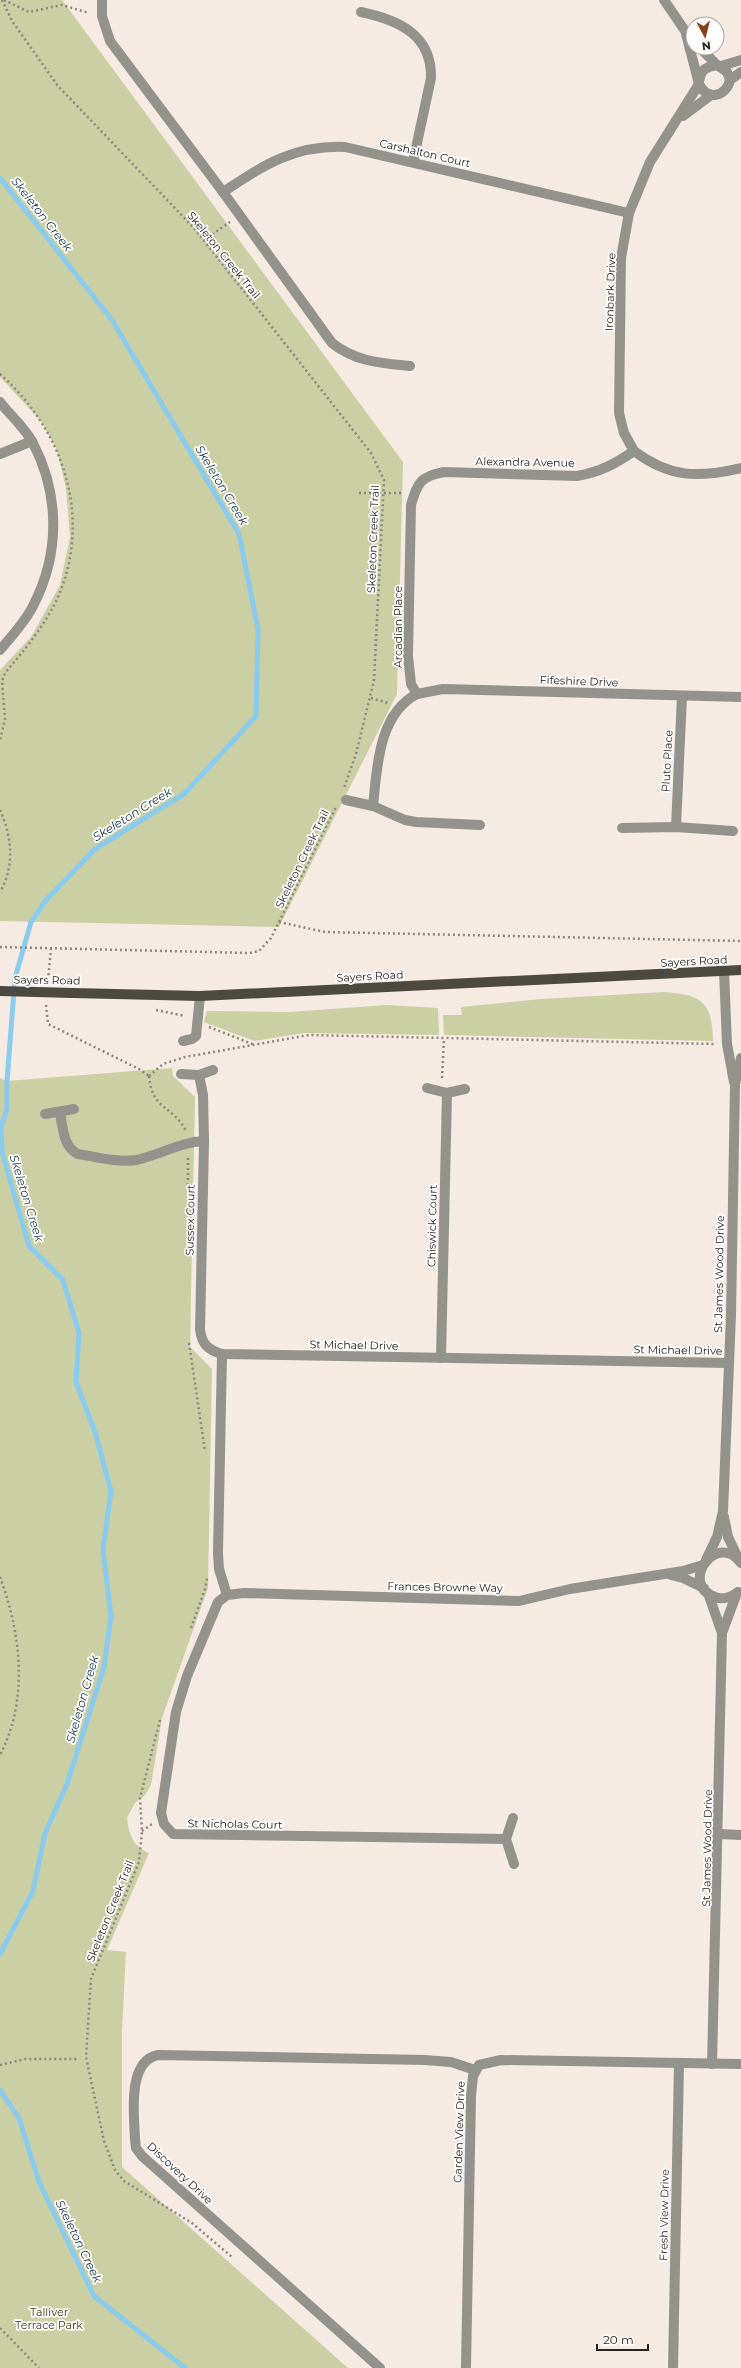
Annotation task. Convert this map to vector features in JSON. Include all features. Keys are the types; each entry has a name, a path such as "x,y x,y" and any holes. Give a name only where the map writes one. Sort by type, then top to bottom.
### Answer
{"main road":[{"name":"Sayers Road","path":"0,991 200,996 741,970"}],"street":[{"path":"102,0 102,16 110,41 223,192 332,343 344,352 359,360 410,366"},
{"path":"664,0 685,31"},
{"path":"361,12 382,16 411,31 428,52 431,66 431,78 413,162"},
{"path":"693,56 699,83 704,92 711,95 724,92 730,80 741,72"},
{"path":"709,56 727,72 730,80"},
{"path":"699,83 701,72 708,66 741,60"},
{"name":"Ironbark Drive","path":"634,451 624,434 619,413 621,258 629,213 650,162 678,120 699,83"},
{"name":"Ironbark Drive","path":"678,120 711,95"},
{"name":"Carshalton Court","path":"223,192 266,164 287,155 310,148 345,147 629,213"},
{"path":"0,402 32,441 44,469 50,492 54,518 53,552 45,580 33,607 0,650"},
{"path":"0,454 32,441"},
{"path":"634,451 654,465 666,471 703,474 741,468"},
{"name":"Alexandra Avenue","path":"420,482 430,474 444,472 577,476 597,472 613,466 634,451"},
{"name":"Arcadian Place","path":"417,694 411,684 408,656 412,505 415,492 420,482"},
{"name":"Fifeshire Drive","path":"417,694 444,689 741,697"},
{"path":"373,806 378,759 388,727 408,699 417,694"},
{"name":"Pluto Place","path":"676,827 682,696"},
{"path":"343,798 373,806 405,820 416,822 480,825"},
{"path":"622,828 676,827 733,831"},
{"name":"St James Wood Drive","path":"712,2064 719,1834 722,1633 700,1576 704,1562 717,1537 723,1511 728,1363 736,1315 735,1084 727,1044 724,971"},
{"path":"183,1041 192,1039 196,1036 199,1022 200,996"},
{"name":"St James Wood Drive","path":"735,1084 741,1058"},
{"path":"181,1074 199,1075 213,1070"},
{"name":"Sussex Court","path":"199,1075 203,1096 204,1141 200,1330 201,1339 207,1347 222,1354"},
{"path":"427,1088 444,1093 465,1089"},
{"name":"Chiswick Court","path":"441,1358 444,1093"},
{"path":"44,1114 60,1113 74,1109"},
{"path":"60,1113 66,1142 71,1151 78,1154 134,1160 167,1151 188,1142 204,1141"},
{"path":"222,1354 218,1553 219,1569 227,1595"},
{"name":"St Michael Drive","path":"222,1354 728,1363"},
{"name":"St James Wood Drive","path":"723,1511 728,1537 740,1561"},
{"name":"Frances Browne Way","path":"661,1575 704,1562 723,1553 729,1554 740,1561"},
{"name":"Frances Browne Way","path":"227,1595 244,1593 519,1601 577,1587 636,1576 661,1575 682,1578 719,1598 725,1598 740,1590"},
{"name":"St James Wood Drive","path":"722,1633 740,1590"},
{"name":"St Nicholas Court","path":"227,1595 218,1602 188,1676 176,1712 161,1813 164,1824 171,1832 177,1835 506,1839"},
{"path":"513,1818 506,1839 514,1864"},
{"path":"719,1834 741,1835"},
{"name":"Discovery Drive","path":"380,2368 142,2156 136,2148 135,2139 137,2075 145,2061 158,2055 424,2060 452,2062 475,2070"},
{"name":"Garden View Drive","path":"466,2368 471,2096 475,2070 481,2063 501,2060 741,2064"},
{"name":"Fresh View Drive","path":"673,2368 679,2063"}],"path":[{"path":"3,0 28,12 62,5 102,16"},
{"name":"Skeleton Creek Trail","path":"0,948 250,953 265,946 271,938 343,798 356,754 374,680 384,480 370,453 204,240 58,86 12,21 3,0"},
{"path":"204,240 239,216"},
{"path":"358,494 415,492"},
{"path":"0,810 10,846 11,857 0,892"},
{"path":"279,922 325,932 741,941"},
{"path":"48,986 51,949"},
{"path":"46,1002 45,1015 48,1024 139,1069 149,1076 157,1068 171,1061 309,1035 727,1044"},
{"path":"148,1008 184,1016 256,1045"},
{"path":"444,1038 444,1093"},
{"path":"0,1577 6,1594 20,1655 15,1712 6,1743 0,1755"},
{"path":"189,1634 205,1589"},
{"name":"Skeleton Creek Trail","path":"86,2057 91,1979 139,1862 142,1831 140,1798 161,1716"},
{"path":"0,2065 24,2059 78,2058"},
{"path":"0,2328 39,2368"}],"green space":[{"path":"0,0 62,0 403,462 397,694 279,927 0,921 0,670 31,637 60,585 70,537 66,489 57,450 41,421 0,377"},
{"path":"664,992 688,995 696,998 702,1003 707,1009 710,1017 713,1041 444,1035 443,1015 462,1015 461,1007 541,999"},
{"path":"387,1005 438,1008 439,1035 305,1033 254,1041 204,1022 207,1011 289,1012"},
{"name":"Talliver Terrace Park","path":"172,1068 173,1076 195,1097 190,1347 212,1369 208,1588 162,1718 151,1785 145,1795 135,1803 127,1818 129,1830 133,1839 139,1847 149,1853 107,1950 126,1952 122,2031 122,2167 348,2368 0,2368 0,1078 7,1081"}],"waterway":[{"name":"Skeleton Creek","path":"0,178 112,320 239,534 258,629 256,716 184,794 95,849 46,900 31,922 15,978 7,1081 7,1109 1,1127 2,1152 29,1246 63,1280 79,1333 76,1382 95,1432 111,1491 103,1549 111,1616 104,1667 67,1784 45,1833 33,1891 0,1954"},
{"name":"Skeleton Creek","path":"0,2090 19,2118 39,2182 94,2296 185,2368"}]}
